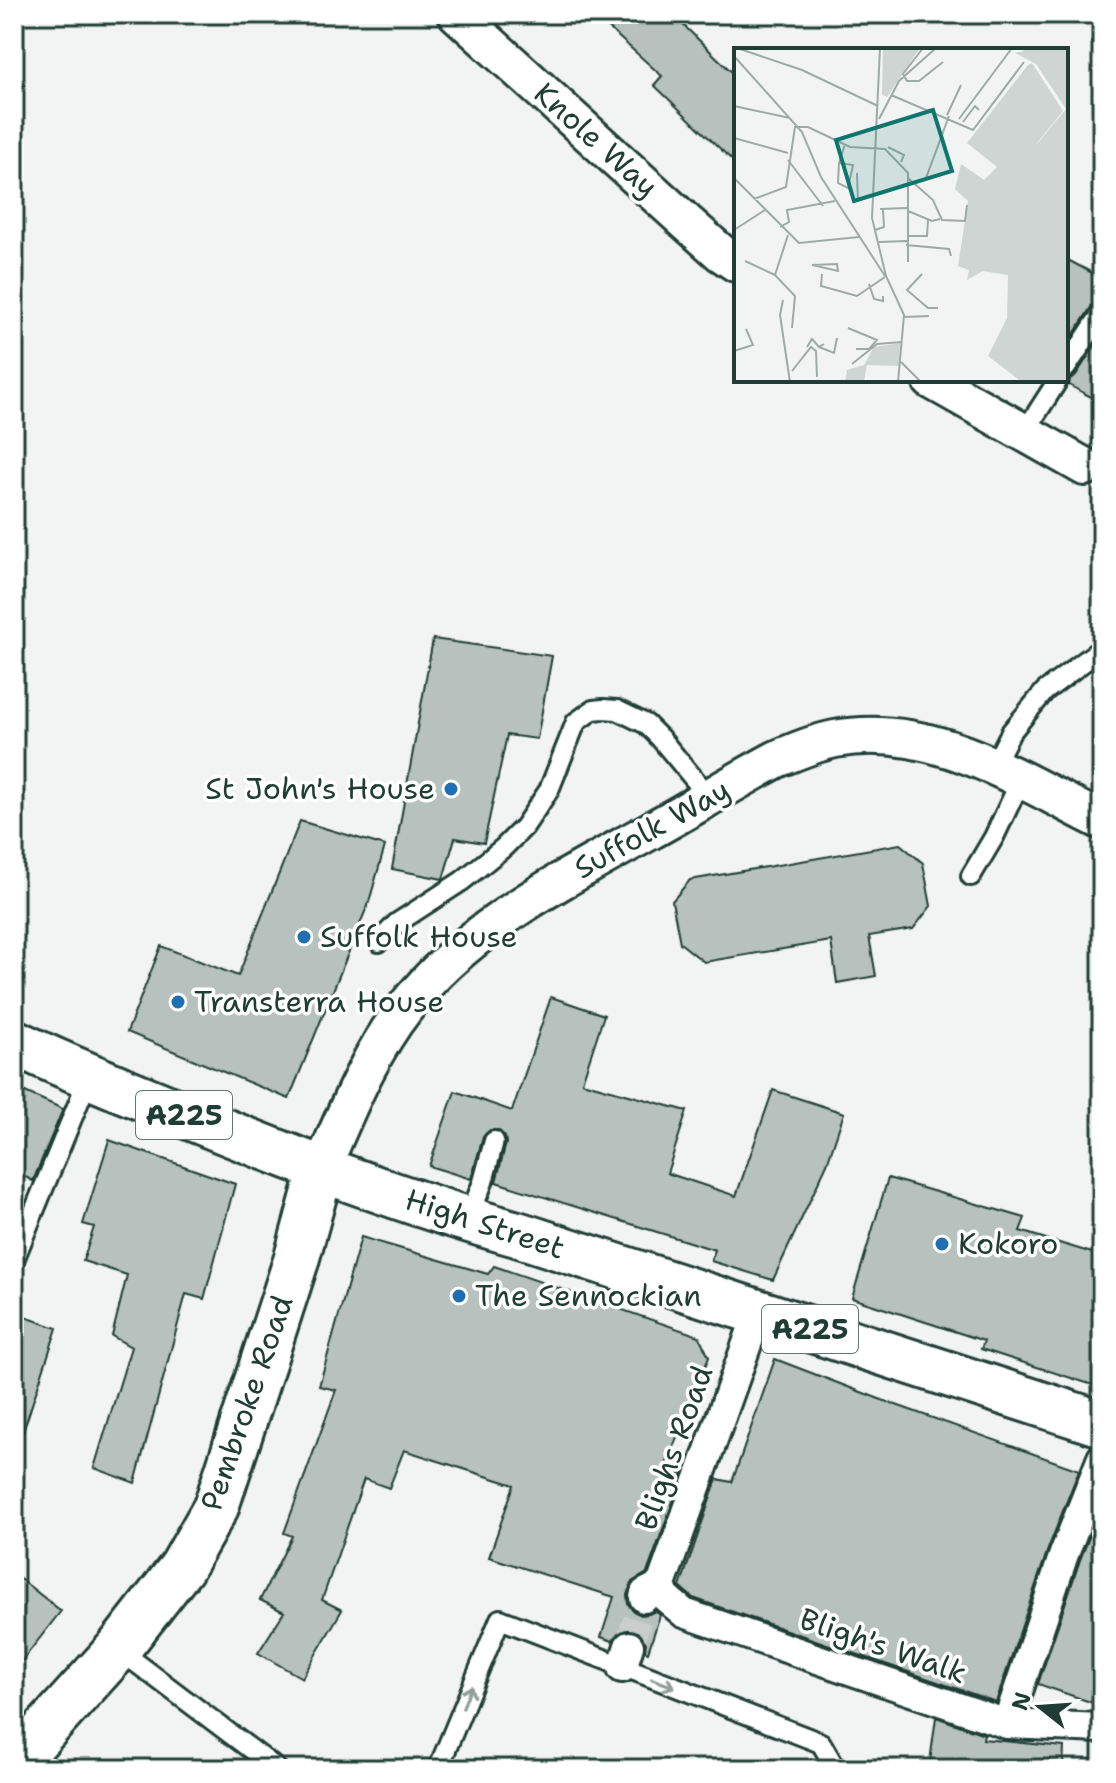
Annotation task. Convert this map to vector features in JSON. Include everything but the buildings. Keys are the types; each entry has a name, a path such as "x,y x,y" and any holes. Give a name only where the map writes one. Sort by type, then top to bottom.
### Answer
{"main road":[{"name":"High Street","path":"14,1042 89,1077 321,1170 1102,1424"},
{"name":"Pembroke Road","path":"14,1764 118,1649 182,1567 216,1507 296,1261 321,1170"}],"street":[{"name":"Knole Way","path":"457,14 686,222 734,262"},
{"path":"935,382 1085,467"},
{"name":"Suffolk Way","path":"321,1170 350,1104 387,1034 404,1008 433,975 468,944 554,884 777,759 806,747 846,738 910,738 959,752 1102,821"},
{"name":"Blighs Road","path":"652,1591 758,1313"},
{"path":"1007,1724 1064,1554 1102,1458"},
{"name":"Bligh's Walk","path":"652,1591 665,1597 684,1613 1007,1724 1102,1728"}],"lane":[{"path":"1068,365 1102,313"},
{"path":"1024,433 1057,382"},
{"path":"971,876 994,837 1007,774 1011,732 1045,691 1102,648"},
{"path":"379,942 397,923 462,881 524,827 549,790 576,722 593,710 617,710 646,724 709,797"},
{"path":"14,1260 89,1077"},
{"path":"468,1220 494,1141"},
{"path":"425,1769 441,1761 500,1619 626,1657 821,1743 833,1767"},
{"path":"118,1649 277,1769"}],"tunnel":[{"path":"629,1646 644,1598"}],"place":[{"name":"St John's House","path":"451,789"},
{"name":"Suffolk House","path":"304,937"},
{"name":"Transterra House","path":"178,1002"},
{"name":"Kokoro","path":"942,1244"},
{"name":"The Sennockian","path":"459,1296"}]}
